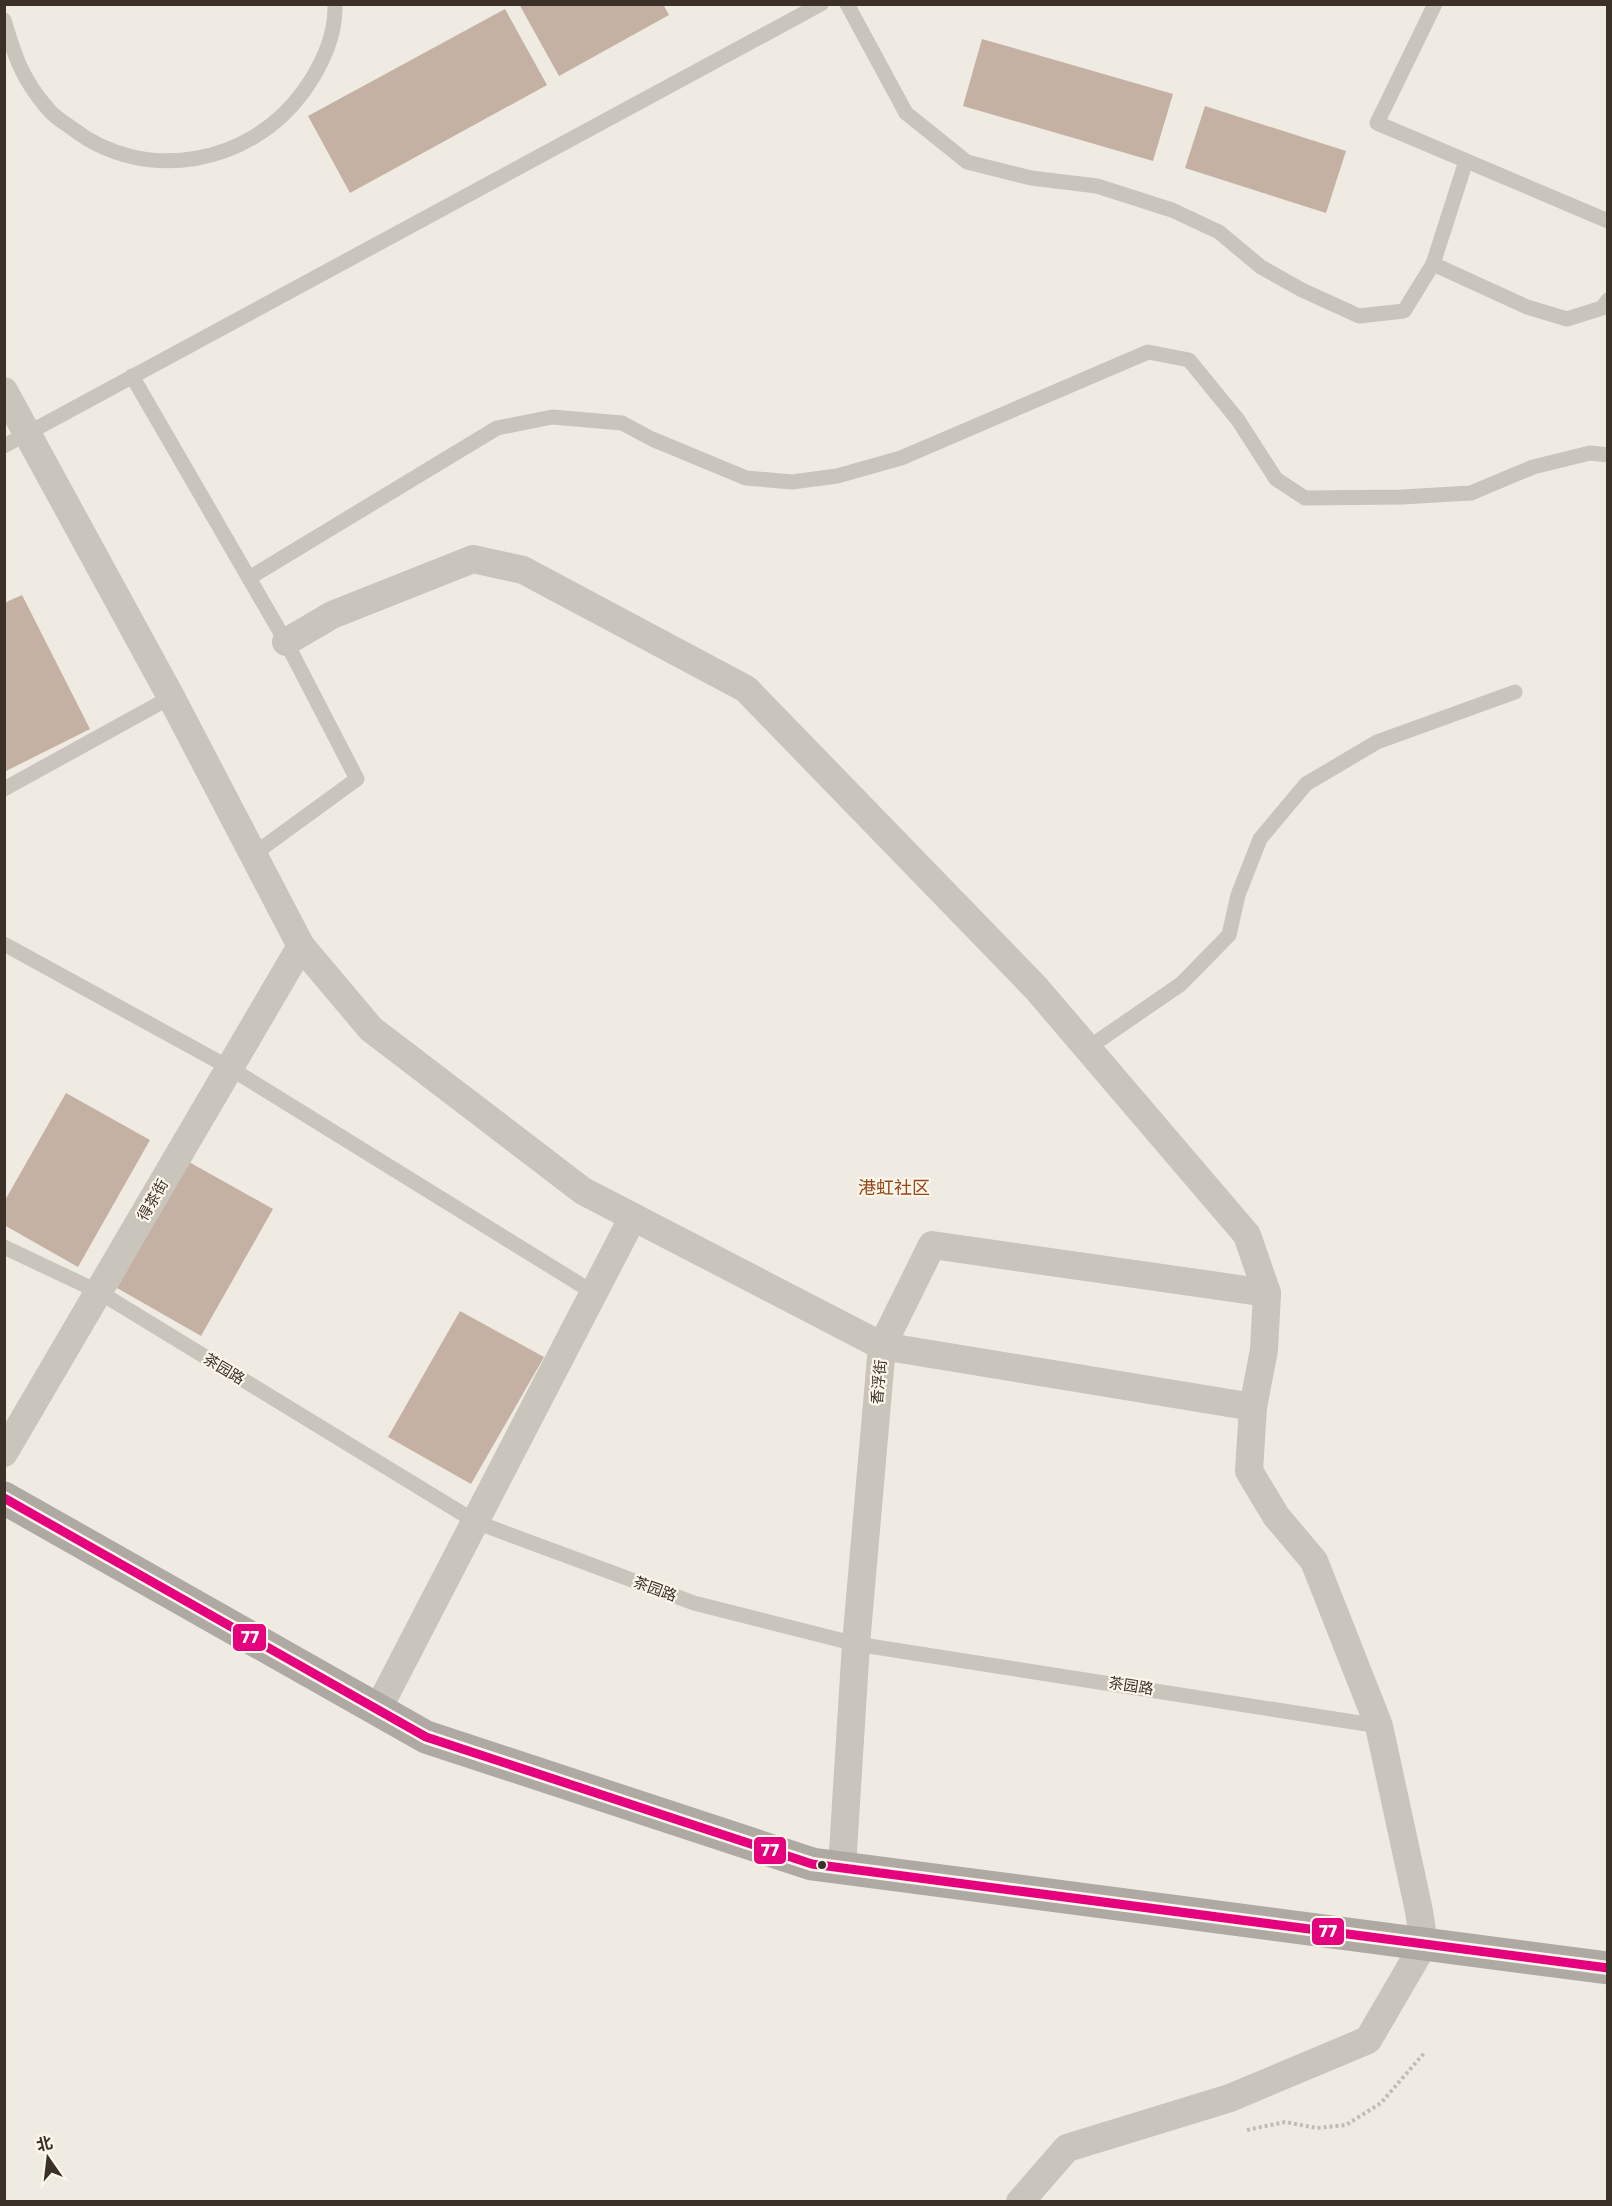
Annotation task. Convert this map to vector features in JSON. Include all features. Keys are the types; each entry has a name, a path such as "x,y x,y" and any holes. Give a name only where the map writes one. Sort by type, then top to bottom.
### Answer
{"highway":[{"path":"4,1498 426,1737 812,1864 1608,1968"}],"street":[{"path":"4,391 16,440 171,697 302,946 371,1029 583,1191 882,1346 1253,1407"},
{"path":"286,642 332,615 472,560 522,570 747,689 1036,988 1247,1235 1267,1293 1264,1350 1253,1407 1249,1471 1276,1515 1314,1561 1379,1726 1424,1944 1368,2040 1230,2098 1067,2148 1020,2202"},
{"name":"得茶街","path":"4,1453 302,946"},
{"path":"378,1709 633,1217"},
{"name":"香浮街","path":"842,1867 856,1644 882,1346 932,1245 1267,1293"}],"lane":[{"path":"4,20 18,68 49,111 91,142 141,159 194,160 245,144 288,113 319,70 335,20 335,4"},
{"path":"16,440 821,4"},
{"path":"847,4 906,113 967,162 1031,178 1097,186 1172,210 1220,232 1261,267 1302,290 1359,316 1404,311 1433,264 1466,161"},
{"path":"1435,4 1377,123 1608,221"},
{"path":"1433,264 1527,307 1568,319 1602,308 1608,300"},
{"path":"249,578 498,428 552,417 622,423 652,439 746,478 792,482 837,476 901,458 1148,352 1189,360 1238,420 1276,479 1305,498 1402,497 1471,493 1533,467 1590,453 1608,455"},
{"path":"132,376 286,642 357,779 254,854"},
{"path":"1088,1048 1181,984 1229,935 1238,895 1260,839 1306,784 1377,742 1515,692"},
{"path":"4,789 171,697"},
{"path":"4,944 230,1068 594,1293"},
{"name":"茶园路","path":"4,1247 99,1292 476,1522 694,1603 856,1644 1379,1726"}],"path":[{"path":"1236,2132 1285,2122 1317,2128 1347,2125 1381,2103 1425,2052"}],"building":[{"path":"519,4 663,4 669,15 559,76"},
{"path":"505,9 547,85 350,193 308,116"},
{"path":"982,39 1173,94 1153,161 963,106"},
{"path":"1205,106 1346,151 1326,213 1185,168"},
{"path":"22,595 90,729 4,772 4,603"},
{"path":"66,1093 150,1140 78,1267 4,1225 4,1202"},
{"path":"189,1162 273,1209 201,1336 117,1288"},
{"path":"460,1311 544,1357 471,1484 388,1437"}],"transit line":[{"name":"77","path":"4,1498 426,1737 812,1864 1608,1968"}],"district":[{"name":"港虹社区","path":"894,1188"}]}
